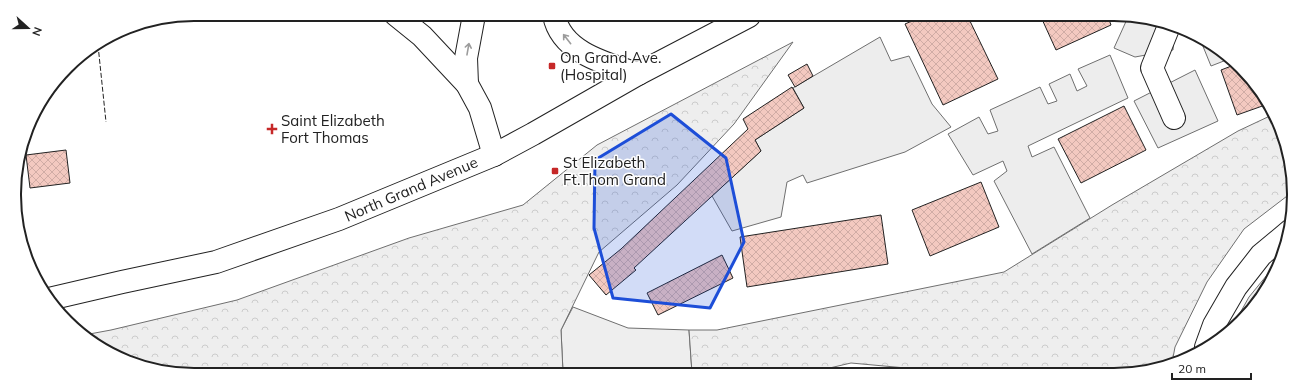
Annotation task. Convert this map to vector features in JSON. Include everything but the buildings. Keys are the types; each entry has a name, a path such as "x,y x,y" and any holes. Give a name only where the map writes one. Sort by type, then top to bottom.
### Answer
{"main road":[{"path":"403,21 422,36 467,84 480,108 494,155"},
{"path":"467,84 466,58 473,21"},
{"path":"555,21 556,25 571,45 599,61 638,74"},
{"name":"North Grand Avenue","path":"56,298 122,282 216,262 339,219 494,155 638,74 739,21"},
{"path":"1168,30 1152,68 1174,118"},
{"path":"1209,340 1214,325 1236,287 1261,255 1281,237"}],"highlighted area":[{"path":"671,114 726,158 744,242 710,308 613,298 594,228 595,160"}],"green space":[{"path":"793,42 734,124 677,185 599,252 561,330 563,368 183,368 161,365 128,355 108,345 91,334 237,300 409,238 523,205 597,145"},
{"path":"1268,117 1278,139 1284,161 1287,196 1244,229 1207,282 1175,347 1173,358 1147,365 1125,368 906,368 851,363 830,368 692,368 689,330 717,330 1004,272 1112,205 1238,131"},
{"path":"1267,275 1258,291 1240,313 1249,297"},
{"path":"573,307 628,328 689,330 692,368 563,368 561,330"}],"shaded area":[{"path":"1126,21 1147,24 1176,32 1173,50 1135,57 1114,48"},
{"path":"880,37 891,61 909,56 932,104 951,127 905,152 807,183 803,175 787,182 781,217 732,231 712,196 761,151 755,140 804,108 793,88"},
{"path":"1203,46 1224,61 1211,66"},
{"path":"1110,55 1128,98 1028,146 1032,157 1054,147 1090,218 1032,254 994,181 1007,171 1003,161 973,175 948,134 979,117 988,134 998,131 990,110 1040,87 1048,104 1057,101 1049,84 1070,74 1077,91 1087,86 1078,69"},
{"path":"1195,70 1218,121 1158,148 1134,101"}],"fence":[{"path":"98,50 106,122"}],"place":[{"name":"On Grand Ave. (Hospital)","path":"552,66"},
{"name":"Saint Elizabeth Fort Thomas","path":"272,129"},
{"name":"St Elizabeth Ft.Thom Grand","path":"555,171"}]}
